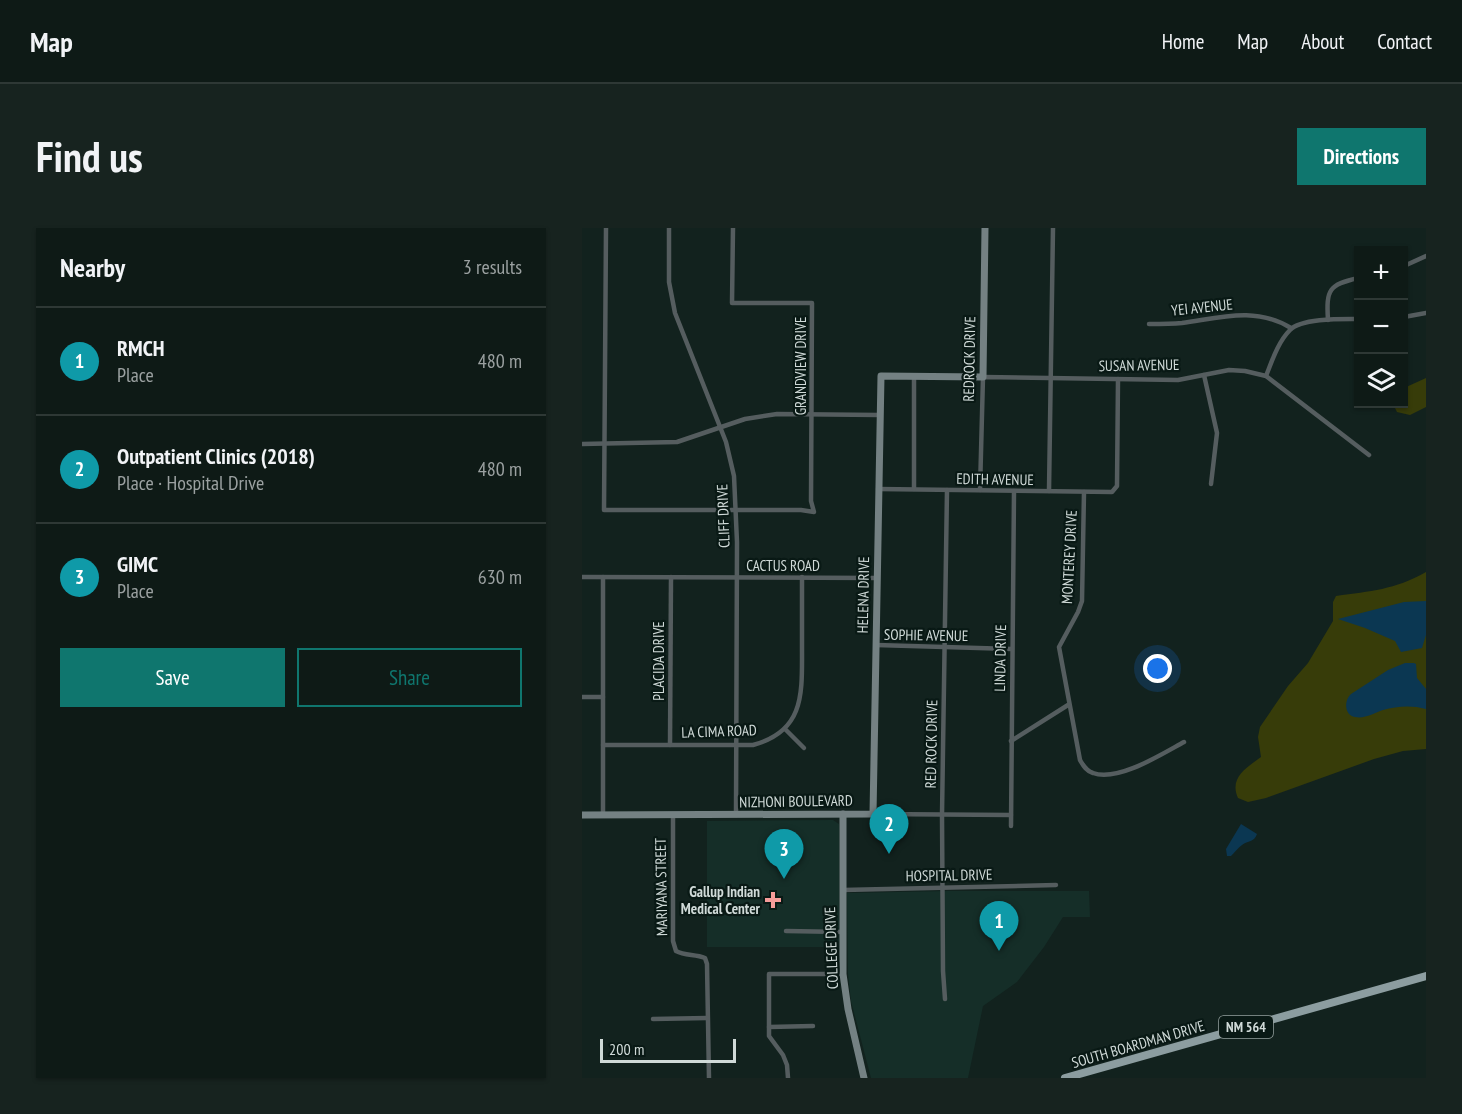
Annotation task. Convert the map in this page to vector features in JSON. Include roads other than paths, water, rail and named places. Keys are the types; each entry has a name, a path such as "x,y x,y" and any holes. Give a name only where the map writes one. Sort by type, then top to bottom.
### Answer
{"main road":[{"name":"REDROCK DRIVE","path":"983,377 985,228"},
{"name":"SUSAN AVENUE","path":"881,376 983,377"},
{"name":"HELENA DRIVE","path":"873,814 881,376"},
{"name":"COLLEGE DRIVE","path":"843,814 843,974 848,1009 864,1078"},
{"name":"NIZHONI BOULEVARD","path":"582,815 873,814"},
{"name":"SOUTH BOARDMAN DRIVE","path":"1065,1078 1426,976"}],"street":[{"path":"606,228 604,510 736,509"},
{"name":"CLIFF DRIVE","path":"669,228 669,282 675,313 732,465 736,509 736,815"},
{"name":"GRANDVIEW DRIVE","path":"733,228 732,303 812,303 811,501 814,512 736,509"},
{"path":"1048,491 1053,228"},
{"path":"1408,264 1426,256"},
{"path":"1328,320 1327,298 1331,288 1340,282 1354,279"},
{"path":"1408,316 1426,313"},
{"name":"YEI AVENUE","path":"1149,324 1181,323 1235,315 1257,317 1291,328"},
{"path":"1266,376 1278,349 1291,328 1306,323 1354,319"},
{"name":"SUSAN AVENUE","path":"983,377 1178,380 1228,370 1245,371 1266,376 1369,455"},
{"path":"1204,375 1217,433 1211,484"},
{"path":"914,376 914,489"},
{"name":"REDROCK DRIVE","path":"980,490 983,377"},
{"name":"EDITH AVENUE","path":"878,489 1112,492 1117,486 1118,380"},
{"path":"582,444 677,442 745,419 777,414 879,415"},
{"name":"RED ROCK DRIVE","path":"945,999 942,815 947,490"},
{"name":"LINDA DRIVE","path":"1011,826 1014,491"},
{"name":"MONTEREY DRIVE","path":"1084,492 1082,600 1059,647 1080,760 1092,773 1106,775 1146,763 1184,742"},
{"name":"CACTUS ROAD","path":"582,577 877,578"},
{"path":"603,577 603,815"},
{"name":"PLACIDA DRIVE","path":"669,745 671,577"},
{"path":"802,577 800,703 795,716 785,729 804,748"},
{"name":"SOPHIE AVENUE","path":"876,645 1012,649"},
{"path":"582,697 603,697"},
{"path":"1011,741 1068,705"},
{"name":"LA CIMA ROAD","path":"603,745 753,745 772,739 785,729"},
{"name":"MARIYANA STREET","path":"673,814 673,941 676,951 683,955 705,958 707,964 709,1078"},
{"name":"NIZHONI BOULEVARD","path":"873,814 1011,815"},
{"name":"HOSPITAL DRIVE","path":"843,890 1056,885"},
{"path":"786,931 843,932"},
{"path":"788,1078 783,1055 769,1036 769,974 843,974"},
{"path":"653,1019 707,1018"},
{"path":"769,1027 813,1026"}],"water":[{"path":"1426,601 1426,635 1422,648 1401,652 1395,641 1338,619 1404,602"},
{"path":"1405,663 1416,664 1417,678 1426,689 1426,709 1399,707 1366,716 1351,716 1346,703 1351,694 1388,670"},
{"path":"1241,824 1257,834 1254,839 1242,845 1231,856 1227,856 1226,849"}],"place":[{"name":"Outpatient Clinics (2018)","path":"889,854"},
{"name":"GIMC","path":"784,879"},
{"name":"Gallup Indian Medical Center","path":"773,900"},
{"name":"RMCH","path":"999,951"}]}
